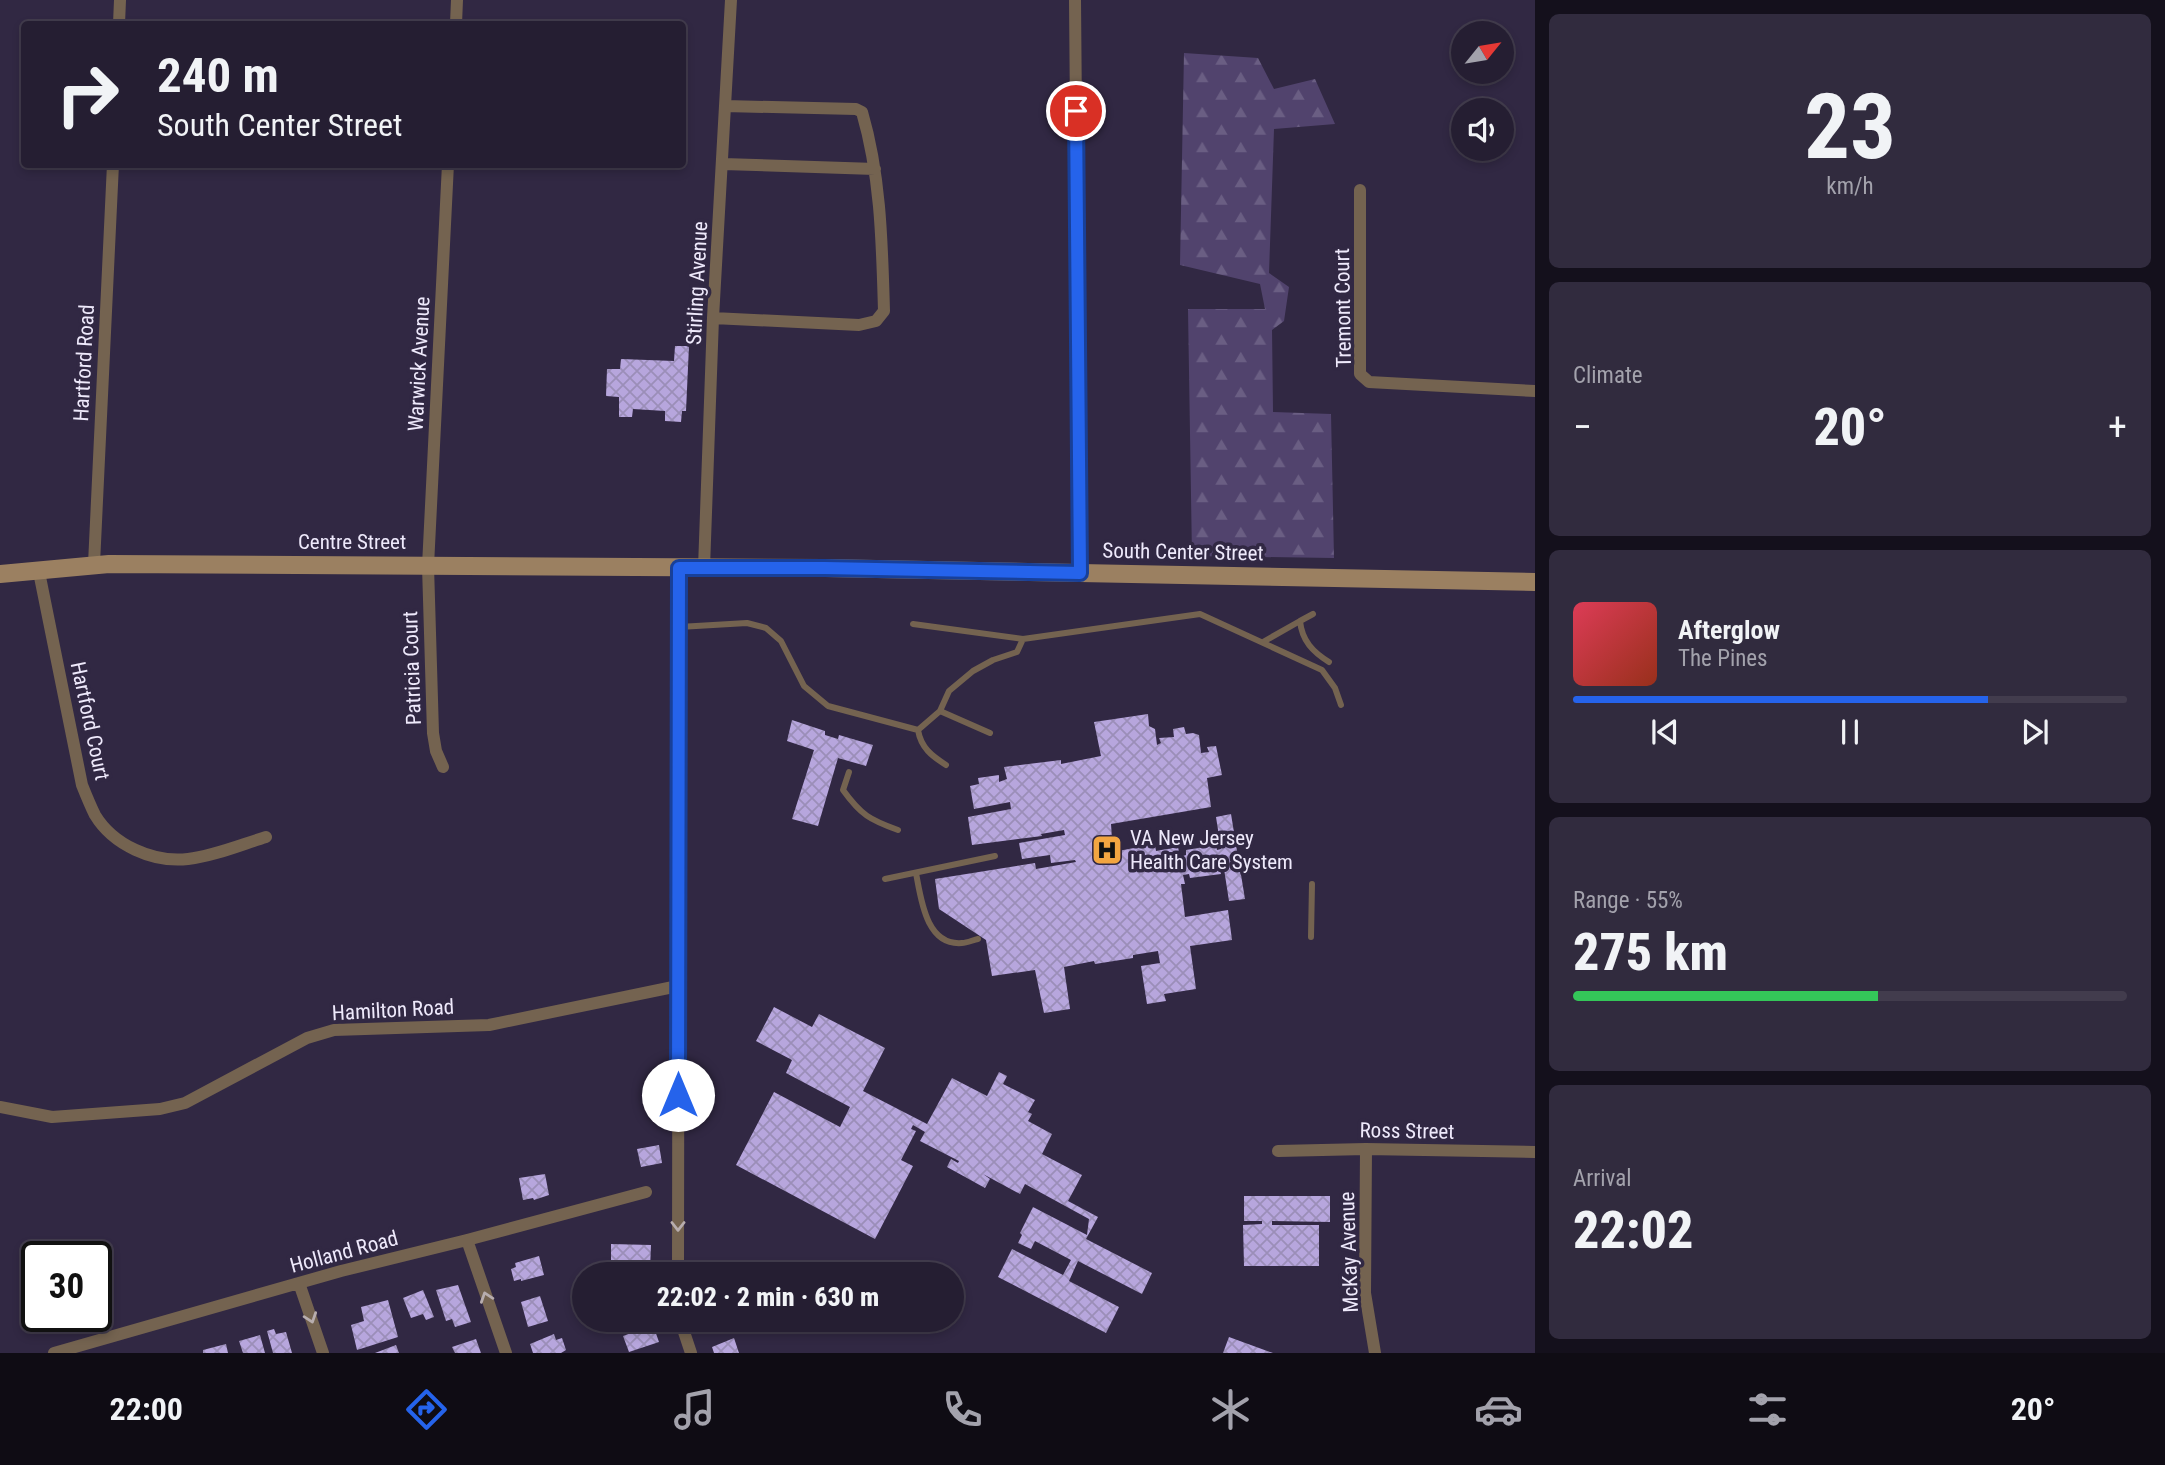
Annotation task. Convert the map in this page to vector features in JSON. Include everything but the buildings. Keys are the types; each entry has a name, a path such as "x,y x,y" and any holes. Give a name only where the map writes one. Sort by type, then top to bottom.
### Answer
{"main road":[{"name":"Centre Street","path":"0,574 39,572 94,564 704,568"},
{"name":"South Center Street","path":"704,568 1535,582"}],"street":[{"path":"119,21 120,0"},
{"path":"456,21 457,0"},
{"name":"Stirling Avenue","path":"704,568 713,318 731,0"},
{"path":"1076,0 1080,573"},
{"path":"713,318 859,326 876,321 884,311 881,216 875,169 862,112 856,109 725,106"},
{"path":"723,164 875,169"},
{"name":"Hartford Road","path":"94,564 113,168"},
{"name":"Warwick Avenue","path":"428,566 448,168"},
{"name":"Tremont Court","path":"1360,190 1360,374 1369,382 1535,391"},
{"name":"Patricia Court","path":"428,566 433,733 436,751 443,767"},
{"path":"678,1262 679,568"},
{"name":"Hartford Court","path":"39,572 82,785 96,816 110,833 128,847 148,855 186,859 266,837"},
{"name":"Hamilton Road","path":"0,1107 52,1117 160,1109 185,1103 307,1038 334,1030 489,1025 678,986"},
{"name":"Ross Street","path":"1278,1151 1366,1149 1535,1152"},
{"name":"McKay Avenue","path":"1366,1149 1365,1293 1375,1353"},
{"name":"Holland Road","path":"54,1353 299,1283 646,1192"},
{"path":"467,1240 506,1353"},
{"path":"299,1283 323,1353"},
{"path":"684,1332 691,1353"}],"lane":[{"path":"913,624 1023,639 1200,614 1322,670 1335,688 1341,705"},
{"path":"1263,642 1313,614"},
{"path":"1300,621 1301,633 1314,652 1329,662"},
{"path":"679,627 747,623 766,628 781,641 804,686 828,706 918,730"},
{"path":"918,730 940,711 949,691 973,671 993,660 1017,652 1023,639"},
{"path":"940,711 990,733"},
{"path":"918,730 919,739 929,754 946,765"},
{"path":"849,772 843,790 854,806 872,820 898,830"},
{"path":"885,879 995,856"},
{"path":"916,873 930,927 943,940 961,943 978,939"},
{"path":"1311,937 1312,884"}],"green space":[{"path":"1184,53 1258,58 1274,89 1315,79 1335,124 1274,129 1269,273 1289,287 1284,321 1272,330 1273,412 1331,414 1334,558 1192,556 1188,309 1265,309 1260,284 1180,265"}],"place":[{"name":"VA New Jersey Health Care System","path":"1107,850"}],"route":[{"path":"678,1095 679,568 1080,573 1076,111"}]}
